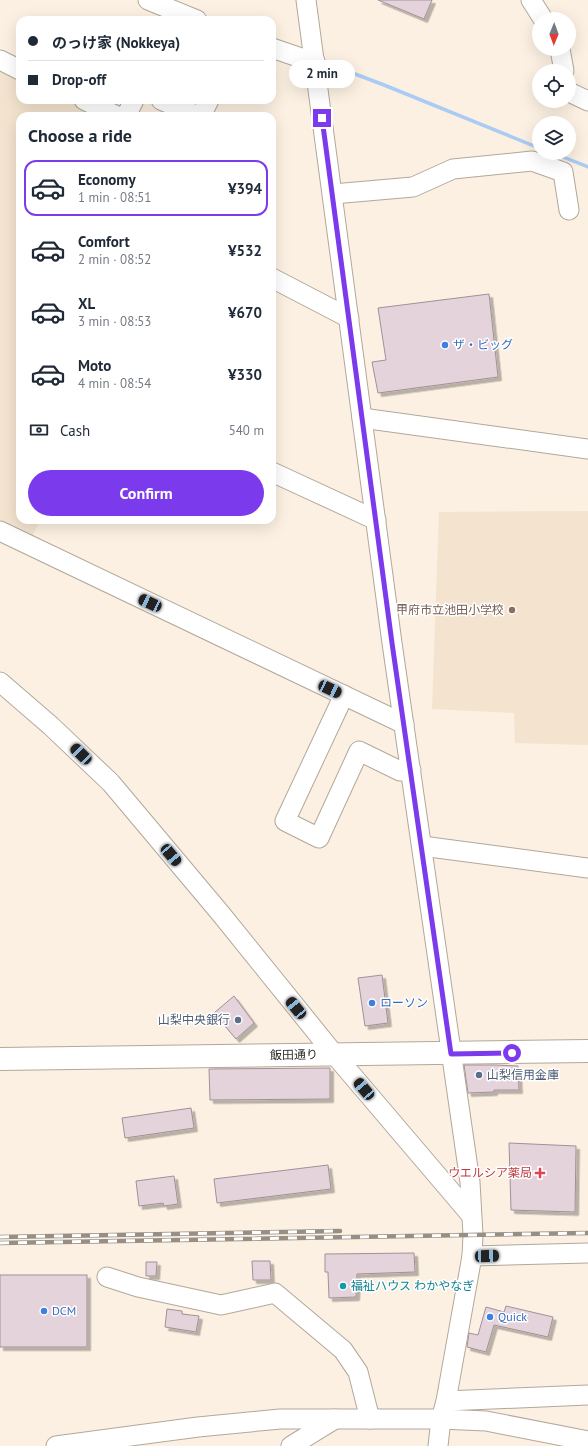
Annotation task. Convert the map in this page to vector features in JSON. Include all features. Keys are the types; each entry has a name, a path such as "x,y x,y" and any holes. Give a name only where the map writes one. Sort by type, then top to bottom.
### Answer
{"main road":[{"name":"飯田通り","path":"0,1059 588,1051"}],"street":[{"path":"148,0 187,16"},
{"path":"306,0 404,724 470,1182 472,1256 446,1401 441,1419 438,1446"},
{"path":"531,0 539,12"},
{"path":"276,49 304,59 315,61"},
{"path":"0,60 16,68"},
{"path":"576,95 588,101"},
{"path":"92,104 109,112"},
{"path":"170,104 189,112"},
{"path":"333,194 413,187 453,169 532,161 563,172 569,210"},
{"path":"276,280 349,318"},
{"path":"362,418 588,449"},
{"path":"276,474 376,520"},
{"path":"0,531 404,724"},
{"path":"0,682 51,726 111,783 221,914 334,1054 471,1215"},
{"path":"344,695 285,821 319,838 359,751 400,771 411,770"},
{"path":"422,846 588,868"},
{"path":"472,1256 588,1253"},
{"path":"107,1277 138,1287 220,1305 275,1293 343,1350 358,1372 370,1419"},
{"path":"446,1401 588,1395"},
{"path":"290,1446 336,1418"},
{"path":"56,1446 198,1427 280,1419 336,1418 486,1421 588,1441"}],"shaded area":[{"path":"0,60 16,68 16,104 92,104 109,112 16,112 16,524 38,524 28,545 0,531"},
{"name":"甲府市立池田小学校","path":"588,511 588,745 515,743 514,713 432,709 439,512"}],"building":[{"path":"378,0 432,0 424,19"},
{"path":"489,294 498,377 378,393 372,362 386,360 378,308"},
{"path":"382,975 388,1023 365,1026 358,978"},
{"path":"234,996 254,1023 236,1039 214,1013"},
{"path":"464,1065 518,1066 519,1090 494,1090 494,1092 468,1093"},
{"path":"330,1068 330,1099 210,1100 209,1069"},
{"path":"191,1108 194,1128 125,1138 122,1118"},
{"path":"509,1143 576,1146 575,1212 511,1210"},
{"path":"328,1165 331,1189 217,1203 214,1179"},
{"path":"174,1176 178,1204 164,1206 163,1203 139,1206 136,1181"},
{"name":"福祉ハウス わかやなぎ","path":"414,1253 415,1272 357,1274 356,1297 329,1298 328,1272 325,1272 325,1254"},
{"path":"252,1261 270,1261 271,1280 253,1280"},
{"path":"146,1262 157,1262 156,1276 146,1276"},
{"name":"DCM","path":"0,1275 87,1275 87,1347 0,1347"},
{"path":"506,1306 553,1317 548,1337 494,1325 486,1352 467,1347 469,1333 478,1335 486,1307 504,1312"},
{"path":"167,1309 182,1311 182,1314 199,1316 196,1332 165,1327"}],"waterway":[{"path":"321,61 532,145"},
{"path":"570,160 588,167"}],"railway":[{"path":"0,1237 340,1231"},
{"path":"0,1243 588,1233"}],"place":[{"name":"ザ・ビッグ","path":"445,345"},
{"name":"甲府市立池田小学校","path":"512,610"},
{"name":"ローソン","path":"372,1003"},
{"name":"山梨中央銀行","path":"238,1020"},
{"name":"山梨信用金庫","path":"479,1075"},
{"name":"ウエルシア薬局","path":"540,1173"},
{"name":"福祉ハウス わかやなぎ","path":"343,1286"},
{"name":"DCM","path":"44,1311"},
{"name":"Quick","path":"490,1317"}],"route":[{"path":"322,118 392,643 451,1054 512,1053"}]}
